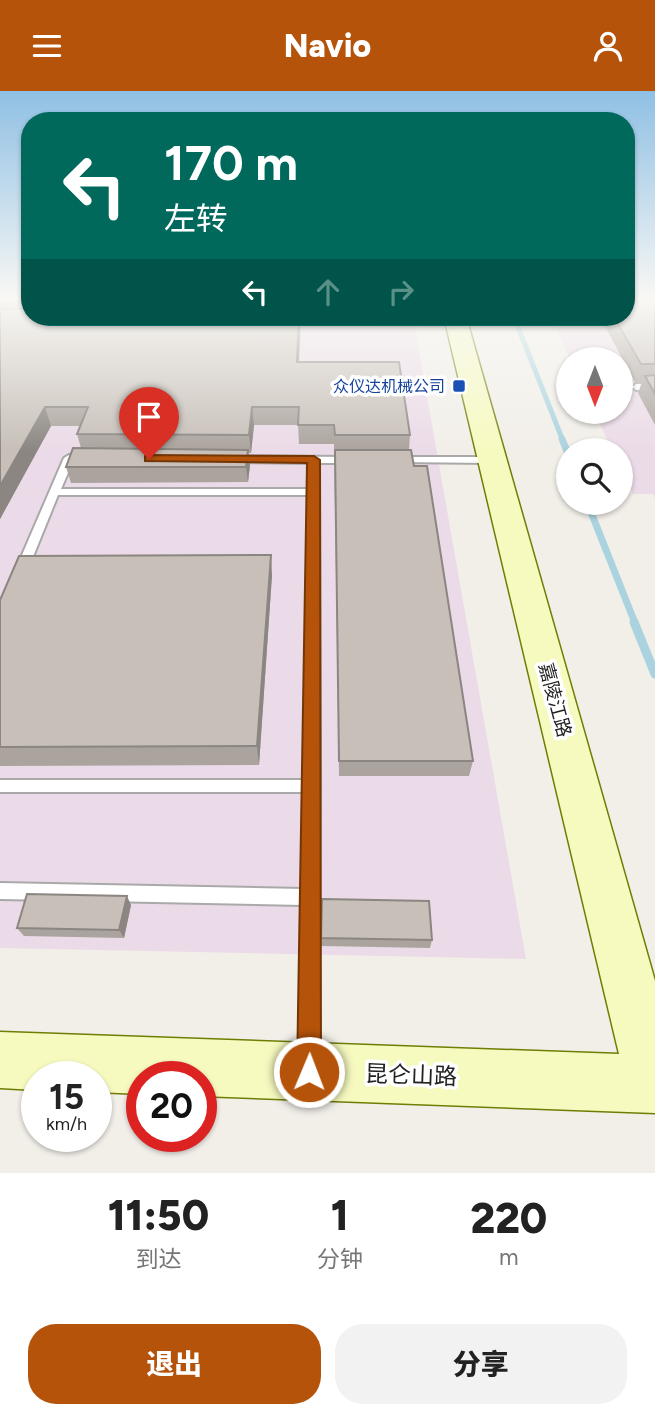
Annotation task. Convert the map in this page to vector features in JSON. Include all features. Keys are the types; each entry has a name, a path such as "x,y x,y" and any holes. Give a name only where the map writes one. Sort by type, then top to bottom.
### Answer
{"street":[{"name":"嘉陵江路","path":"464,350 655,1084"},
{"name":"昆仑山路","path":"0,1060 655,1084"}],"lane":[{"path":"636,387 655,387"},
{"path":"16,581 69,458 94,459"},
{"path":"218,459 369,460"},
{"path":"309,1072 314,460"},
{"path":"382,460 492,460"},
{"path":"55,492 314,492"},
{"path":"0,786 313,786"},
{"path":"0,891 312,897"}],"shaded area":[{"path":"0,350 419,350 526,959 0,948"},
{"path":"634,350 655,350 655,499 653,494 633,494 633,438 606,438 600,424 634,423"}],"building":[{"path":"0,350 298,350 297,362 399,362 410,435 335,435 334,425 298,425 299,407 252,407 249,435 77,434 88,407 45,407 0,486"},
{"path":"634,350 655,350 655,364 641,364"},
{"path":"655,375 655,394 645,376"},
{"path":"73,448 248,450 246,467 66,467"},
{"path":"335,450 411,450 414,466 427,466 473,761 339,761"},
{"path":"271,555 257,746 0,747 0,600 19,556"},
{"path":"27,894 127,896 119,930 17,928"},
{"path":"322,899 429,901 432,940 321,938"}],"waterway":[{"path":"527,350 562,438"},
{"path":"592,515 635,623"},
{"path":"634,622 655,674"}],"place":[{"name":"众仪达机械公司","path":"459,386"}],"route":[{"path":"149,459 314,460 309,1072"}]}
